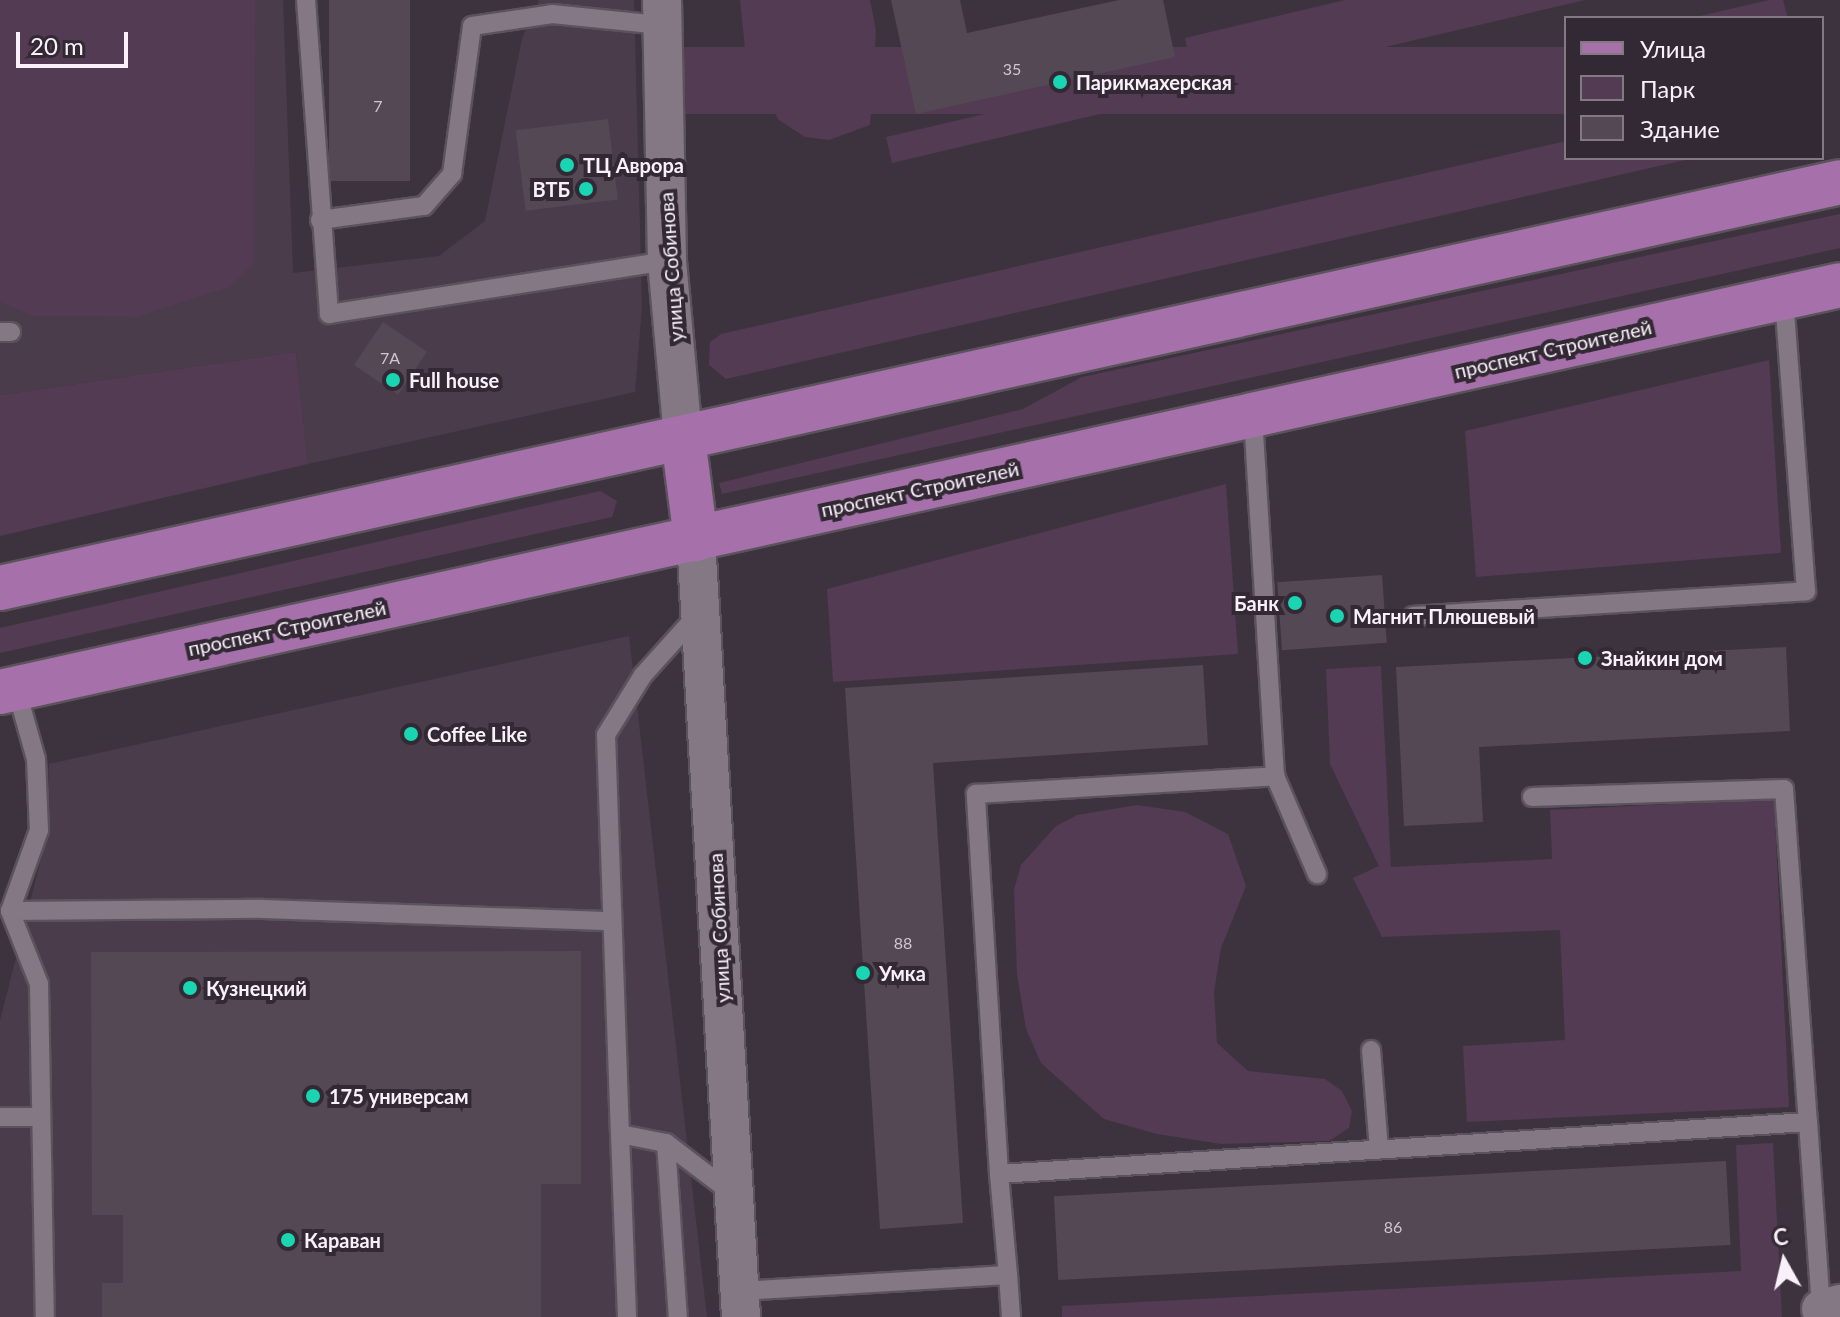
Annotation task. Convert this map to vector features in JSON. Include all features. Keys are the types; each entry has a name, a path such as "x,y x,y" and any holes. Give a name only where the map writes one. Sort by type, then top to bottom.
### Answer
{"main road":[{"path":"0,588 1840,182"},
{"name":"проспект Строителей","path":"8,690 1840,285"},
{"path":"683,438 696,539"}],"street":[{"name":"улица Собинова","path":"661,12 667,261 683,438"},
{"name":"улица Собинова","path":"696,539 741,1304"}],"lane":[{"path":"306,0 329,314 667,261"},
{"path":"320,220 424,206 452,174 472,26 552,14 661,12"},
{"path":"1413,616 1806,591 1784,297"},
{"path":"1253,416 1275,776 1317,874"},
{"path":"627,1317 606,735 643,675 700,612"},
{"path":"8,690 36,759 39,830 10,911 39,984 45,1317"},
{"path":"1011,1317 999,1174 976,794 1275,776"},
{"path":"1532,797 1784,789 1808,1122 1831,1306"},
{"path":"10,911 263,909 612,921"},
{"path":"1371,1050 1379,1149"},
{"path":"0,1117 41,1117"},
{"path":"999,1174 1808,1122"},
{"path":"620,1134 666,1143 734,1195"},
{"path":"666,1143 678,1317"},
{"path":"741,1304 1008,1275"}],"shaded area":[{"path":"0,0 283,0 293,273 439,256 485,221 522,39 539,0 634,0 642,307 635,392 308,464 296,352 0,395"},
{"path":"629,636 707,1317 0,1317 0,1021 45,843 49,764"}],"green space":[{"path":"0,0 255,0 254,264 229,287 136,317 33,316 0,302"},
{"path":"740,0 870,0 876,31 870,125 829,140 805,137 779,120 747,69"},
{"path":"1345,0 1585,0 892,163 886,137 1191,66 1185,38"},
{"path":"1769,0 1783,0 1787,16 1700,16"},
{"path":"677,47 1564,47 1564,114 677,114"},
{"path":"1564,141 1564,160 1685,160 726,379 709,365 710,342 721,334"},
{"path":"1840,214 1840,248 722,494 719,483 1023,409 1082,377"},
{"path":"296,352 308,464 0,536 0,395"},
{"path":"1769,360 1781,553 1476,577 1465,431"},
{"path":"1226,484 1238,654 833,682 827,589"},
{"path":"600,491 617,501 612,517 0,653 0,628"},
{"path":"1381,666 1391,867 1552,859 1550,810 1774,799 1789,1107 1467,1122 1463,1046 1565,1040 1560,930 1382,937 1353,878 1379,866 1330,764 1326,669"},
{"path":"1137,805 1185,812 1228,834 1246,886 1221,948 1214,992 1217,1043 1248,1071 1325,1079 1342,1091 1352,1111 1349,1128 1329,1141 1221,1144 1157,1134 1104,1119 1041,1063 1026,1029 1017,974 1014,890 1021,865 1055,827 1077,815"},
{"path":"1773,1143 1782,1317 1062,1317 1062,1306 1741,1271 1736,1145"}],"building":[{"path":"329,0 410,0 410,181 329,181"},
{"path":"891,0 960,0 967,33 1119,0 1163,0 1175,57 916,114"},
{"name":"ТЦ Аврора","path":"608,119 618,199 526,211 516,130"},
{"path":"383,322 427,352 398,395 354,365"},
{"path":"1382,575 1387,643 1282,650 1277,582"},
{"path":"1786,647 1790,731 1479,747 1483,822 1404,826 1396,667"},
{"path":"1203,665 1208,745 933,763 963,1223 880,1229 845,688"},
{"path":"581,951 581,1184 541,1184 541,1317 102,1317 102,1283 123,1283 123,1215 92,1215 91,952"},
{"path":"1726,1161 1730,1245 1058,1280 1054,1196"}],"place":[{"name":"Парикмахерская","path":"1060,82"},
{"name":"ТЦ Аврора","path":"567,165"},
{"name":"ВТБ","path":"586,189"},
{"name":"Full house","path":"393,380"},
{"name":"Банк","path":"1295,603"},
{"name":"Магнит Плюшевый","path":"1337,616"},
{"name":"Знайкин дом","path":"1585,658"},
{"name":"Coffee Like","path":"411,734"},
{"name":"Умка","path":"863,973"},
{"name":"Кузнецкий","path":"190,988"},
{"name":"175 универсам","path":"313,1096"},
{"name":"Караван","path":"288,1240"}]}
